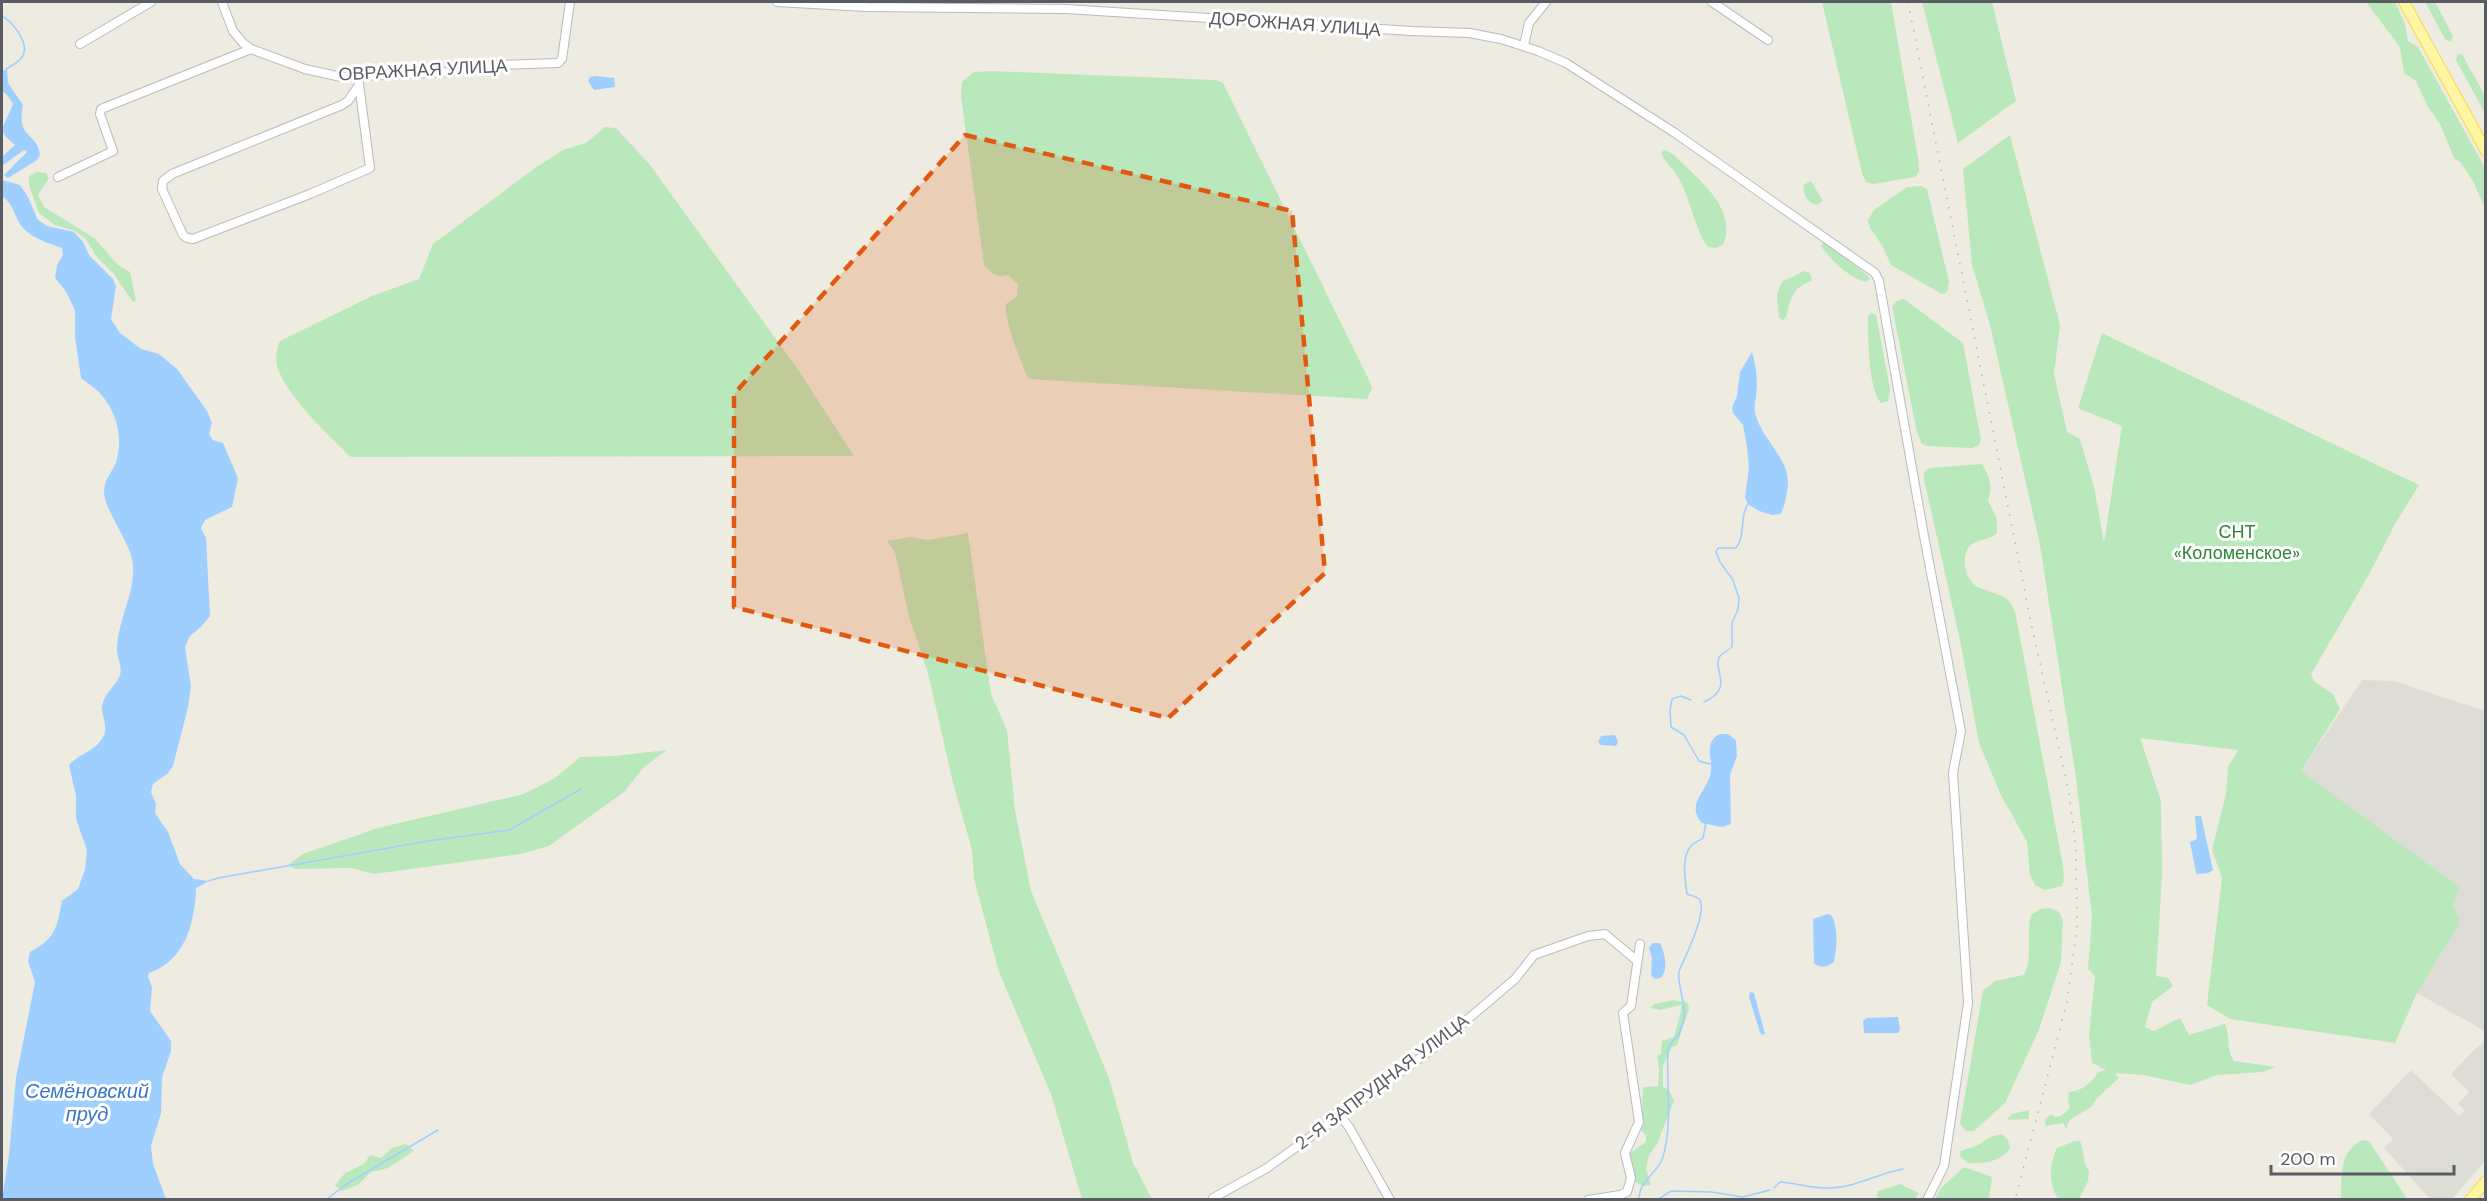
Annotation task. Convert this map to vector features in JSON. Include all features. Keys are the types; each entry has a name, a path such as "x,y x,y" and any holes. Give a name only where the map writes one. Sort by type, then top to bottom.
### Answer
{"main road":[{"path":"2404,2 2486,150"},
{"path":"2470,1200 2486,1181"}],"street":[{"path":"80,44 151,2"},
{"name":"ОВРАЖНАЯ УЛИЦА","path":"222,2 233,31 251,49 325,75 358,80 451,72 468,66 558,63 562,59 570,2"},
{"name":"ДОРОЖНАЯ УЛИЦА","path":"777,2 866,7 1066,9 1458,32 1524,45 1566,63 1675,134 1868,267 1879,281 1961,731 1953,762 1953,782 1968,1003 1944,1166 1927,1200"},
{"path":"1524,45 1529,23 1546,2"},
{"path":"1712,2 1768,40"},
{"path":"58,177 113,151 100,114 101,109 251,49"},
{"path":"358,80 370,168 193,239 183,235 162,189 163,181 172,174 342,105 348,101 358,80"},
{"name":"2-Я ЗАПРУДНАЯ УЛИЦА","path":"1214,1198 1267,1168 1339,1114 1434,1048 1515,979 1534,955 1588,936 1605,934 1636,960"},
{"path":"1588,1200 1627,1192 1631,1178 1624,1153 1639,1122 1623,1013 1631,1006 1640,944"},
{"path":"1339,1114 1390,1200"}],"highlighted area":[{"path":"965,135 1292,211 1325,573 1168,718 734,607 734,394"}],"shaded area":[{"path":"2362,680 2394,681 2485,711 2485,1031 2417,993 2458,926 2459,919 2453,905 2301,771"},
{"path":"2485,1042 2485,1161 2452,1199 2430,1199 2384,1148 2393,1139 2369,1114 2411,1070 2459,1116 2465,1110 2458,1104 2469,1092 2451,1074"}],"green space":[{"path":"1822,2 1891,2 1918,158 1919,171 1915,177 1874,184 1866,182"},
{"path":"1922,2 1992,2 2016,101 1958,143"},
{"path":"2366,2 2395,2 2405,24 2408,41 2418,47 2485,168 2485,208 2473,181 2461,163 2454,158 2440,124 2428,107 2416,81 2404,73 2400,47"},
{"path":"2425,2 2435,2 2453,36 2451,42 2445,39"},
{"path":"2462,54 2485,96 2485,113 2456,60 2457,55"},
{"path":"974,72 1216,80 1223,83 1368,378 1372,388 1367,399 1029,379 1014,342 1006,311 1006,304 1017,296 1018,284 1008,275 994,274 984,265 961,96 962,82"},
{"path":"605,127 616,128 650,165 797,368 854,456 351,457 310,416 283,380 276,362 280,341 372,296 419,279 433,244 535,168 563,150 586,143"},
{"name":"СНТ «Коломенское»","path":"2010,135 2060,325 2054,374 2067,432 2080,439 2094,487 2104,543 2122,426 2078,408 2102,333 2419,485 2311,674 2314,681 2333,694 2340,709 2301,771 2459,887 2453,905 2459,919 2458,926 2417,993 2395,1043 2230,1019 2207,1005 2222,878 2212,850 2226,794 2228,767 2238,750 2140,738 2161,801 2162,876 2156,976 2168,978 2173,986 2152,1002 2145,1027 2154,1031 2180,1018 2189,1035 2225,1024 2234,1061 2276,1067 2263,1072 2217,1075 2190,1085 2144,1075 2115,1073 2119,1078 2097,1098 2091,1107 2071,1119 2067,1129 2063,1123 2046,1126 2045,1119 2051,1114 2055,1117 2061,1116 2070,1108 2069,1092 2082,1088 2098,1072 2106,1070 2092,1063 2089,1034 2095,976 2088,969 2092,917 2076,778 2040,545 1990,325 1972,265 1963,169"},
{"path":"1665,150 1673,154 1703,184 1720,206 1725,219 1726,231 1723,245 1715,248 1708,247 1703,240 1682,184 1662,156 1661,152"},
{"path":"37,172 46,173 49,178 38,195 44,207 94,238 118,265 130,272 136,300 133,302 113,273 96,256 86,239 75,231 55,225 39,213 29,185 29,176"},
{"path":"1811,181 1823,201 1817,205 1808,200 1804,192 1803,185"},
{"path":"1921,186 1927,189 1949,282 1947,292 1942,294 1891,265 1882,245 1870,228 1868,220 1874,210 1907,187"},
{"path":"1825,241 1870,279 1866,282 1860,280 1841,268 1821,246"},
{"path":"1804,271 1810,273 1812,281 1800,286 1793,294 1783,320 1779,318 1777,294 1782,282"},
{"path":"1904,299 1963,343 1981,440 1979,445 1972,448 1922,444 1917,433 1892,306"},
{"path":"1871,313 1876,315 1890,389 1888,401 1881,403 1873,386 1871,375 1868,316"},
{"path":"1982,464 1990,481 1988,500 1997,519 1997,533 1969,547 1965,565 1967,574 1975,585 2008,600 2016,616 2063,866 2062,886 2045,890 2035,885 2030,875 2027,842 2001,795 1979,743 1961,645 1924,479 1924,472 1929,468"},
{"path":"968,533 991,694 1007,730 1015,810 1031,891 1109,1078 1133,1163 1152,1199 1082,1199 1051,1094 999,972 974,879 972,850 953,783 928,673 909,617 895,552 887,541 910,537 928,540"},
{"path":"667,750 644,767 624,792 549,846 521,854 374,874 351,868 295,869 288,865 303,854 378,828 524,794 555,778 580,757"},
{"path":"2050,908 2059,912 2063,920 2061,962 2038,1032 2005,1103 1974,1131 1966,1131 1960,1124 1983,991 1995,981 2024,975 2029,954 2031,915 2040,909"},
{"path":"1674,1000 1688,1003 1689,1009 1677,1045 1672,1047 1663,1066 1663,1086 1670,1092 1674,1101 1657,1144 1649,1155 1646,1169 1651,1185 1643,1186 1635,1182 1627,1155 1646,1142 1646,1136 1641,1130 1643,1087 1658,1086 1657,1056 1661,1054 1662,1041 1674,1037 1681,1005 1660,1010 1651,1008 1654,1004"},
{"path":"2029,1110 2029,1119 2007,1120 2012,1114"},
{"path":"2002,1134 2008,1140 2010,1148 2001,1157 1986,1162 1968,1163 1960,1156 1961,1151 1976,1146 1990,1137"},
{"path":"2362,1140 2369,1141 2407,1199 2341,1199 2345,1158 2354,1145"},
{"path":"2080,1141 2089,1171 2088,1181 2079,1199 2058,1199 2051,1180 2052,1161 2057,1148"},
{"path":"406,1144 414,1151 388,1168 371,1172 358,1185 342,1191 335,1185 345,1173 364,1164 370,1155 381,1158 392,1148"},
{"path":"1964,1167 1992,1177 1989,1199 1935,1199 1941,1188"},
{"path":"1900,1184 1919,1193 1915,1199 1877,1197 1878,1191"}],"water":[{"path":"7,69 8,83 23,105 22,124 38,147 40,155 37,160 8,178 4,175 27,152 24,150 2,166 2,157 15,145 5,136 2,129 13,104 2,91 2,71"},
{"path":"590,77 614,78 615,87 594,90 588,81"},
{"name":"Семёновский пруд","path":"2,180 20,185 38,220 47,226 74,232 83,242 89,255 113,279 116,286 111,319 120,333 141,349 159,354 177,369 207,411 212,423 209,434 213,440 223,443 238,478 232,507 205,520 201,528 206,538 210,616 190,636 185,647 191,686 188,707 173,766 167,774 153,784 151,792 156,804 155,813 168,832 180,864 194,879 209,881 196,888 193,914 186,939 171,960 149,973 148,977 152,987 150,1011 171,1041 171,1051 162,1077 161,1113 151,1146 153,1164 166,1199 2,1199 9,1155 16,1078 35,982 28,961 30,952 45,942 54,932 62,901 78,889 85,869 87,850 76,819 76,796 69,765 96,746 105,733 102,706 105,697 120,675 118,637 130,592 133,570 130,551 108,507 104,492 119,450 117,423 105,399 81,378 75,337 75,310 65,290 55,278 57,265 63,255 62,248 36,238 23,228 9,203 2,196"},
{"path":"1752,352 1756,368 1755,412 1758,423 1782,460 1788,480 1785,504 1780,514 1772,515 1759,511 1748,504 1745,498 1749,467 1747,447 1743,425 1733,413 1732,407 1737,396 1740,372"},
{"path":"1728,734 1736,740 1737,756 1730,775 1731,824 1722,827 1702,823 1697,816 1696,809 1699,796 1710,777 1712,741 1716,736"},
{"path":"1615,735 1618,742 1616,746 1601,745 1598,742 1601,736"},
{"path":"2195,816 2201,816 2213,870 2208,873 2197,874 2196,872 2190,842 2197,839"},
{"path":"1828,914 1832,916 1835,926 1836,951 1834,962 1822,967 1814,963 1813,919"},
{"path":"1653,943 1660,943 1665,960 1662,977 1656,979 1651,976 1652,958 1649,948"},
{"path":"1750,992 1754,993 1765,1034 1762,1035 1749,997"},
{"path":"1898,1017 1900,1030 1898,1033 1864,1033 1863,1021 1867,1018"}],"waterway":[{"path":"2,16 16,28 24,46 20,59 6,69"},
{"path":"1704,702 1714,696 1721,685 1718,661 1720,656 1732,647 1732,623 1738,609 1739,598 1733,580 1716,552 1718,548 1736,548 1741,538 1745,509 1748,504"},
{"path":"1691,700 1681,696 1672,699 1671,727 1684,735 1699,761 1710,764"},
{"path":"209,881 428,841 509,830 581,789"},
{"path":"1639,1200 1642,1187 1661,1163 1666,1144 1668,1050 1679,1033 1684,1017 1679,971 1701,915 1700,900 1687,894 1685,863 1691,846 1703,838 1706,823"},
{"path":"326,1200 345,1185 438,1130"},
{"path":"1774,1188 1780,1182 1819,1188 1841,1187 1903,1169"},
{"path":"1657,1200 1671,1191 1711,1192 1743,1197 1770,1190"}],"railway":[{"path":"1908,2 2031,623 2069,793 2076,850 2077,927 2067,1002 2015,1200"}]}
